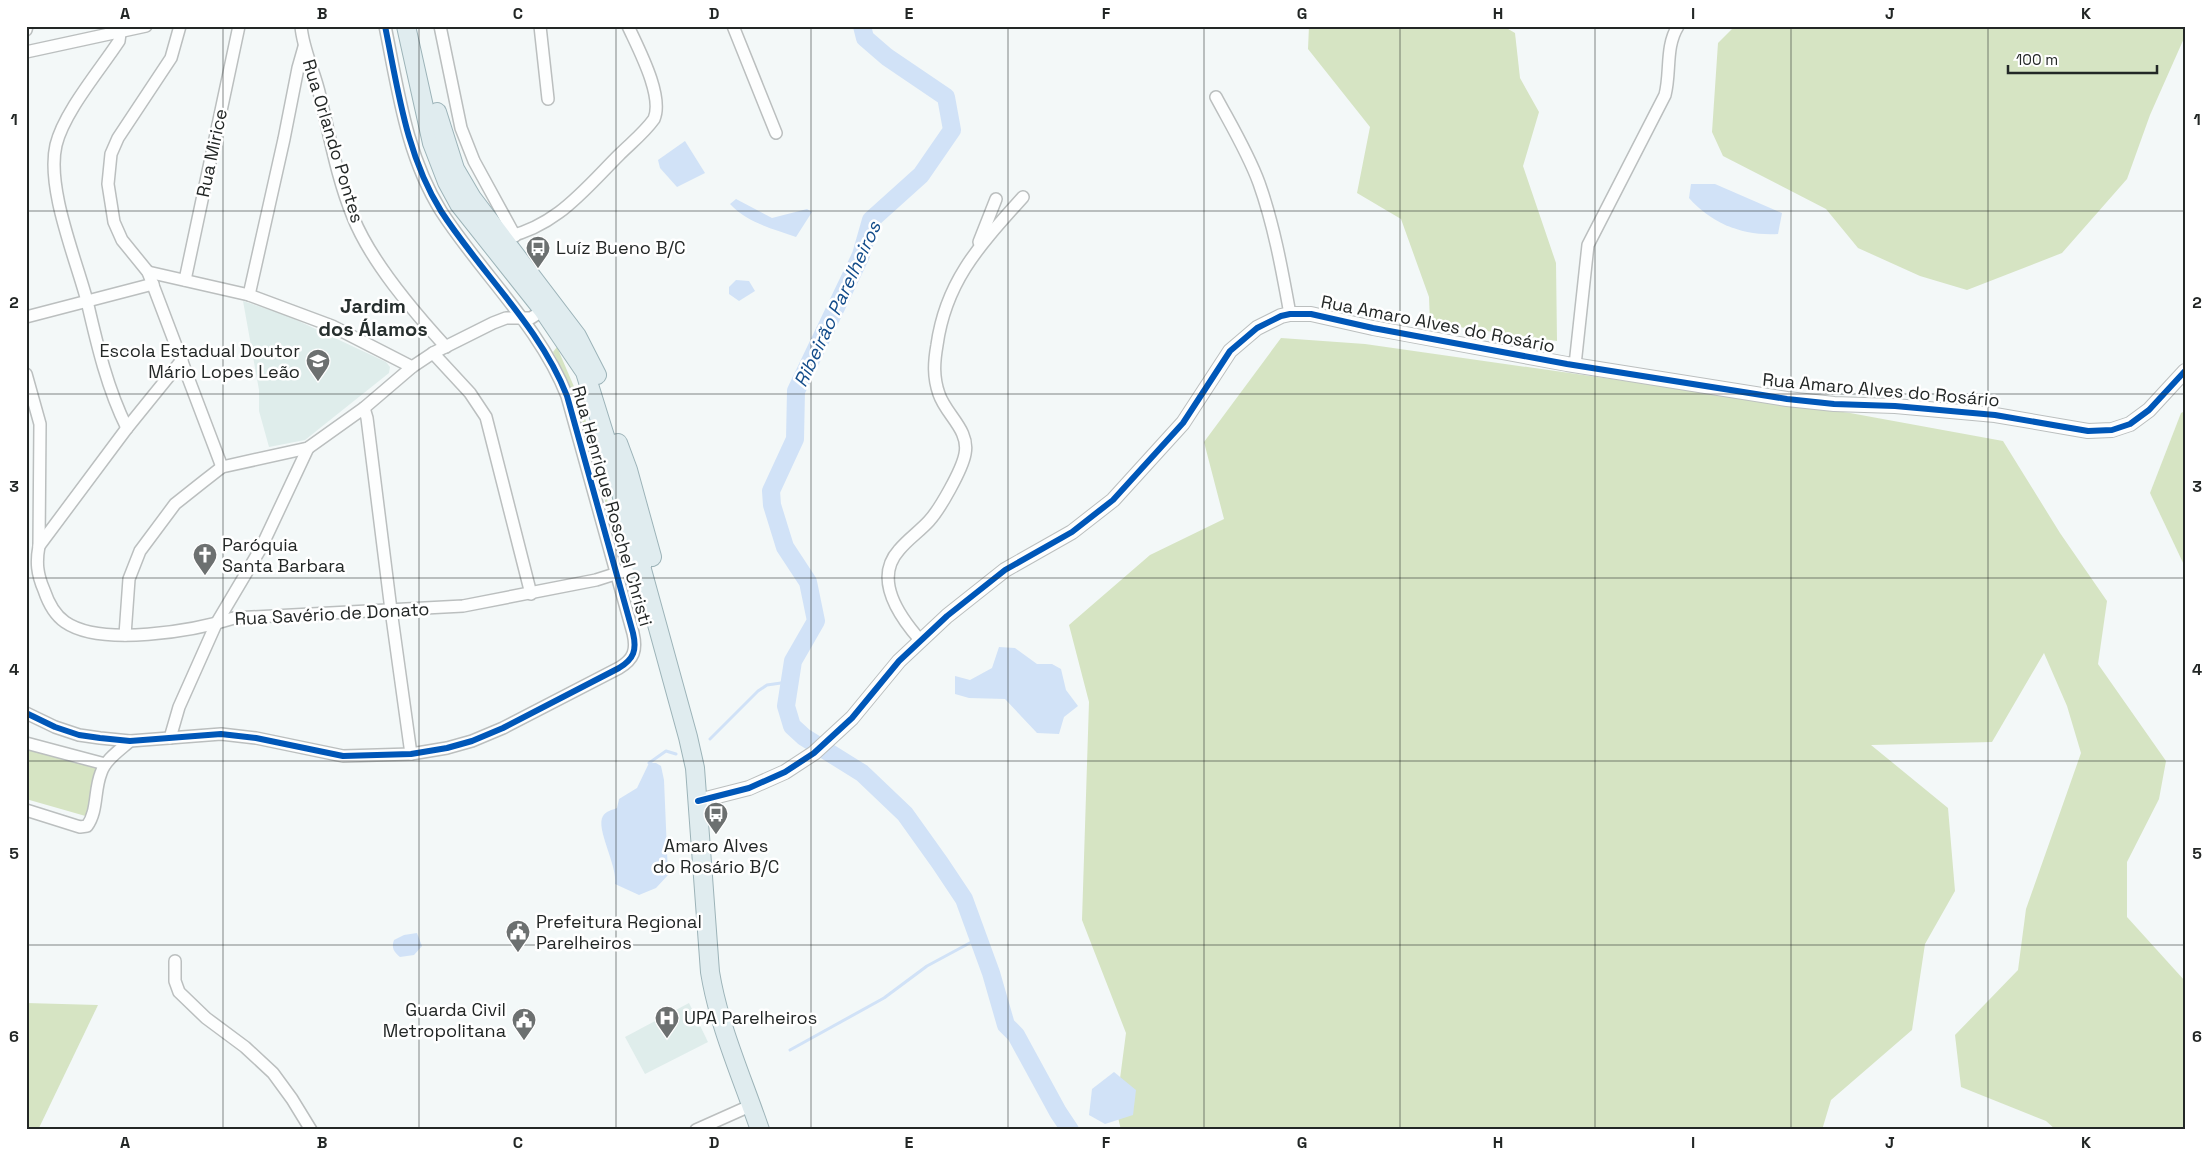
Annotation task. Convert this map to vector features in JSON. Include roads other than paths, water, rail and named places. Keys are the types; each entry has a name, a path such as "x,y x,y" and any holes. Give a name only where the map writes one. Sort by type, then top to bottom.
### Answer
{"main road":[{"path":"406,26 432,143 439,164 466,201 504,244 547,307 577,336 596,372 628,470 647,563 700,734 705,759 704,800 710,972 713,992 724,1032 760,1130"},
{"path":"416,26 445,144 466,201"},
{"path":"704,800 721,971 735,1027 771,1130"}],"street":[{"path":"26,30 27,26"},
{"path":"26,52 121,29 146,26"},
{"path":"180,26 171,58 118,138 111,154 108,184 114,222 122,240 148,272 222,467"},
{"name":"Rua Mirice","path":"185,280 238,26"},
{"name":"Rua Orlando Pontes","path":"301,26 304,47 320,94 332,152 353,219 369,249 384,270 420,318 446,347"},
{"name":"Rua Henrique Roschel Christi","path":"385,26 405,125 424,178 442,211 552,364 563,387 633,633 635,652 629,662 620,668 503,728 458,746 412,754"},
{"path":"440,26 461,128 504,244 546,222 582,195 654,119 658,107 655,91 628,26"},
{"path":"540,26 548,99"},
{"path":"733,26 776,133"},
{"path":"1575,365 1588,245 1665,95 1669,80 1668,58 1671,43 1678,26"},
{"path":"121,29 119,41 63,127 56,144 54,169 61,206 107,380 127,428"},
{"path":"248,296 304,47"},
{"path":"1216,97 1245,150 1259,182 1280,258 1290,314"},
{"path":"976,250 1023,197"},
{"path":"920,640 907,626 890,596 887,580 889,566 897,551 930,520 953,482 965,457 965,439 961,429 942,403 937,391 934,362 939,331 949,296 976,250 996,199"},
{"path":"442,211 466,201"},
{"path":"148,272 248,296 332,326 412,367"},
{"path":"26,317 153,284"},
{"path":"126,635 129,579 140,551 175,504 222,467 308,448 364,408 412,367 433,353 493,323 506,318 531,318 547,307"},
{"name":"Rua Amaro Alves do Rosário","path":"704,800 737,792 774,777 814,753 841,729 882,680 920,640 947,616 1005,570 1072,532 1112,500 1183,423 1220,365 1236,345 1263,324 1290,314 1326,317 1372,328 1575,365 1787,399 1996,415 2075,430 2096,431 2122,428 2140,418 2185,371"},
{"path":"433,353 470,393 486,417 532,594"},
{"path":"39,546 127,428 182,360"},
{"name":"Rua Savério de Donato","path":"26,374 40,424 39,546 36,562 38,574 46,596 58,616 81,630 126,635 200,628 234,618 464,606 532,594 616,574 647,563"},
{"path":"26,713 55,727 79,735 130,740 221,734 256,738 343,756 412,754 391,610 367,418 364,408"},
{"path":"170,738 179,707 216,624 261,548 308,448"},
{"path":"26,810 80,827 87,826 92,817 100,774 105,764 130,740"},
{"path":"26,743 105,764"},
{"path":"175,961 175,981 180,992 206,1018 245,1047 273,1074 292,1099 311,1130"},
{"path":"696,1130 752,1105"}],"water":[{"path":"685,141 705,173 677,187 660,168 658,160"},
{"path":"1691,184 1715,184 1782,213 1778,234 1753,233 1729,227 1718,221 1708,215 1689,198"},
{"path":"736,199 772,218 807,209 812,212 796,237 744,216 730,204"},
{"path":"736,280 749,281 755,291 739,301 729,294 729,287"},
{"path":"999,647 1015,648 1037,664 1052,664 1061,669 1066,690 1078,706 1064,717 1059,734 1037,733 1005,699 969,698 955,694 955,676 970,680 992,668"},
{"path":"649,763 656,763 661,766 664,780 668,875 656,888 639,895 615,884 613,867 601,822 606,813 617,808 619,799 637,788"},
{"path":"417,933 422,946 414,955 400,957 394,950 394,940 404,935"},
{"path":"1114,1072 1136,1090 1133,1115 1105,1124 1089,1115 1092,1089"}],"waterway":[{"name":"Ribeirão Parelheiros","path":"862,26 865,38 887,57 946,97 952,130 921,175 871,220 861,255 796,391 795,439 771,491 772,505 785,547 808,582 816,621 793,661 786,706 792,726 804,737 862,773 905,814 940,863 964,899 991,973 1006,1025 1016,1035 1058,1112 1070,1130"},
{"path":"710,739 758,691 767,685 788,682"},
{"path":"649,763 666,751 676,754"},
{"path":"790,1050 884,998 927,966 979,938"}],"place":[{"name":"Luíz Bueno B/C","path":"538,269"},
{"name":"Escola Estadual Doutor Mário Lopes Leão","path":"318,382"},
{"name":"Paróquia Santa Barbara","path":"205,576"},
{"name":"Amaro Alves do Rosário B/C","path":"716,835"},
{"name":"Prefeitura Regional Parelheiros","path":"518,953"},
{"name":"UPA Parelheiros","path":"667,1039"},
{"name":"Guarda Civil Metropolitana","path":"524,1041"}],"district":[{"name":"Jardim dos Álamos","path":"373,318"}]}
